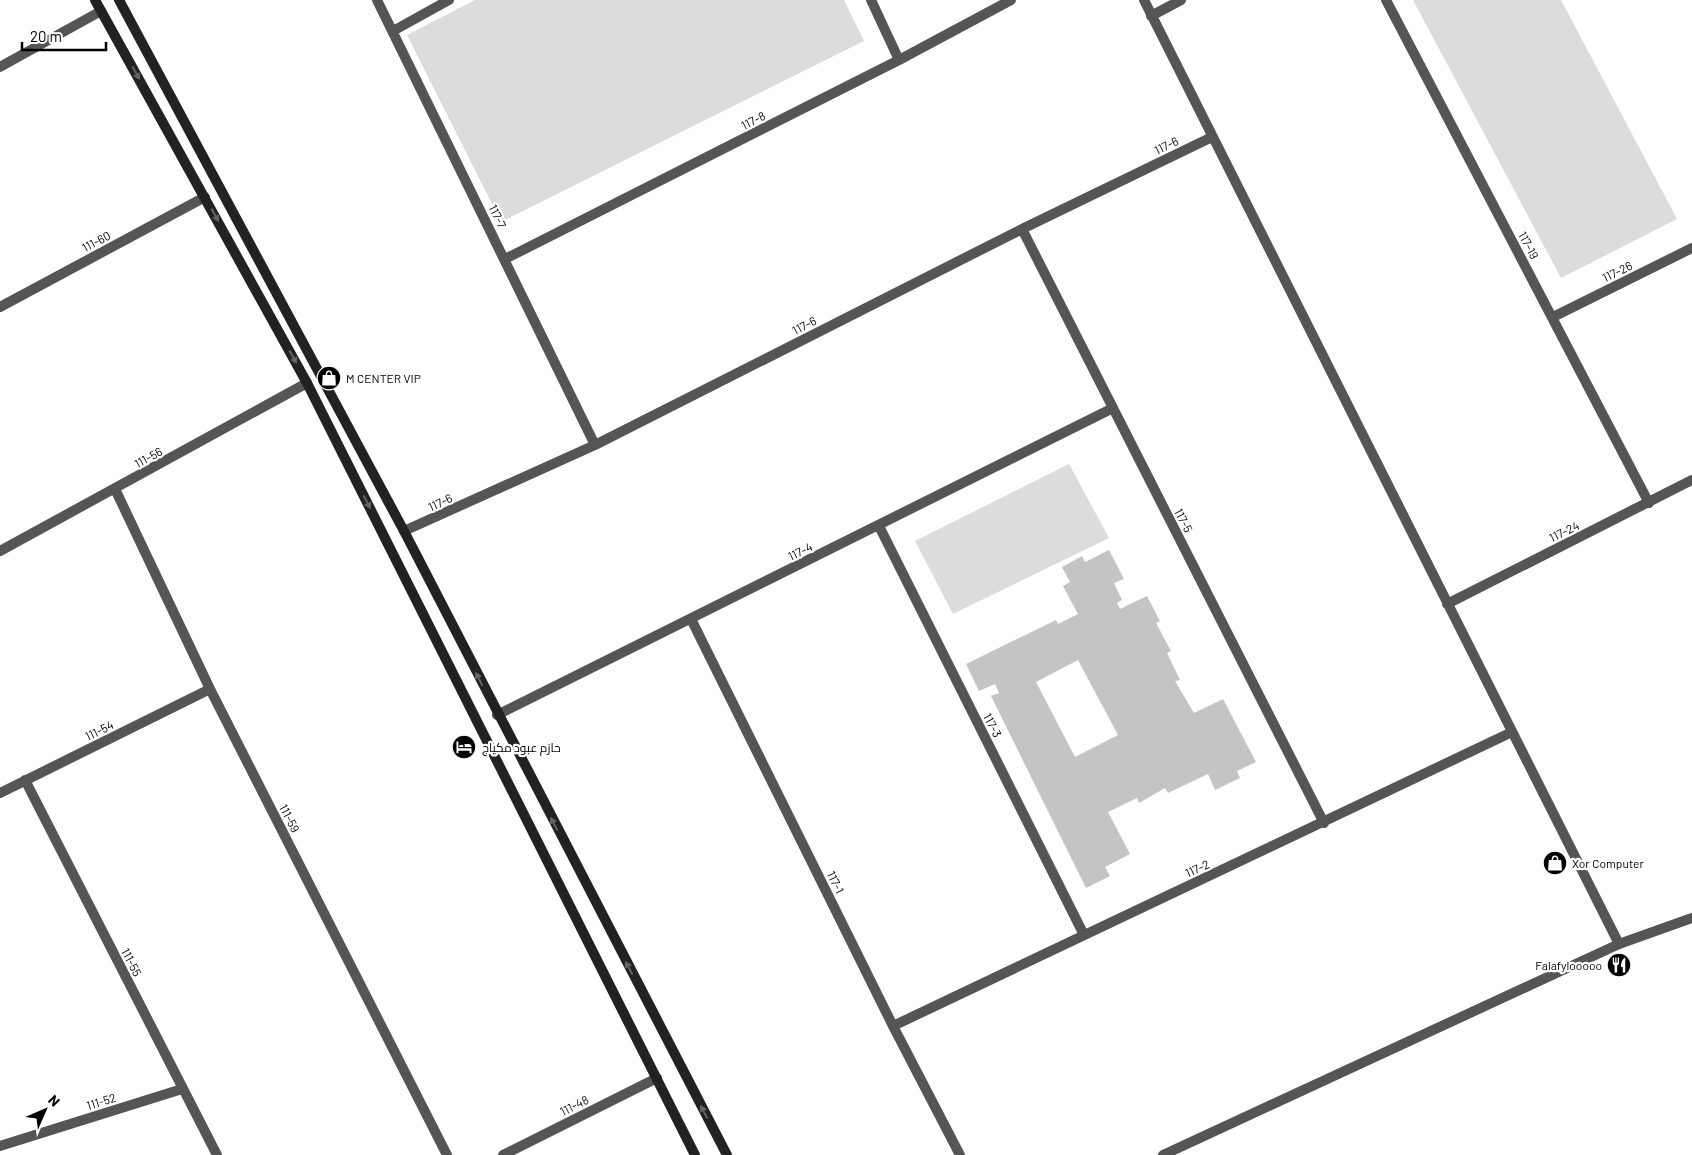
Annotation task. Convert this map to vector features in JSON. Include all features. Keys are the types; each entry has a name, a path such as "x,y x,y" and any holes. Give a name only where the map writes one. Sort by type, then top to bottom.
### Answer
{"main road":[{"path":"94,0 307,383 695,1155"},
{"path":"119,0 404,531 497,715 727,1155"}],"street":[{"name":"117-7","path":"377,0 505,259 594,445"},
{"path":"393,31 450,0"},
{"path":"871,0 899,60"},
{"name":"117-8","path":"505,259 899,60 1011,0"},
{"path":"1144,0 1619,944"},
{"path":"1151,16 1181,0"},
{"name":"117-19","path":"1386,0 1649,503"},
{"path":"0,67 101,12"},
{"name":"117-6","path":"404,531 594,445 1022,229 1212,137"},
{"name":"111-60","path":"0,308 205,197"},
{"name":"117-5","path":"1022,229 1324,823"},
{"name":"117-26","path":"1553,317 1692,248"},
{"name":"111-56","path":"0,551 307,383"},
{"name":"117-4","path":"497,715 1113,408"},
{"name":"117-24","path":"1447,604 1692,480"},
{"name":"111-59","path":"115,489 210,689 447,1155"},
{"name":"117-3","path":"879,526 1084,936"},
{"name":"117-1","path":"691,619 893,1026 960,1155"},
{"name":"111-54","path":"0,794 210,689"},
{"name":"117-2","path":"893,1026 1324,823 1512,732"},
{"name":"111-55","path":"25,780 217,1155"},
{"path":"1163,1155 1619,944 1692,918"},
{"name":"111-48","path":"503,1155 657,1078"},
{"name":"111-52","path":"0,1146 182,1088"}],"shaded area":[{"path":"475,0 844,0 864,41 501,222 407,35"},
{"path":"1413,0 1561,0 1677,219 1561,278"},
{"path":"1069,464 1109,538 953,614 915,541"}],"building":[{"path":"1109,550 1124,579 1114,583 1122,600 1117,603 1120,609 1147,596 1160,621 1156,623 1171,651 1167,653 1180,680 1175,681 1194,713 1223,699 1256,762 1237,771 1240,778 1215,790 1208,774 1168,793 1165,788 1139,803 1137,798 1108,812 1130,854 1105,867 1110,876 1086,888 991,696 999,693 995,684 979,691 966,664 1056,620 1058,624 1078,614 1063,586 1070,582 1062,567 1082,556 1085,562","holes":["1078,660 1118,735 1075,757 1036,682"]}],"place":[{"name":"M CENTER VIP","path":"329,378"},
{"name":"حازم عبود مكياج","path":"464,747"},
{"name":"Xor Computer","path":"1555,863"},
{"name":"Falafylooooo","path":"1619,965"}]}
